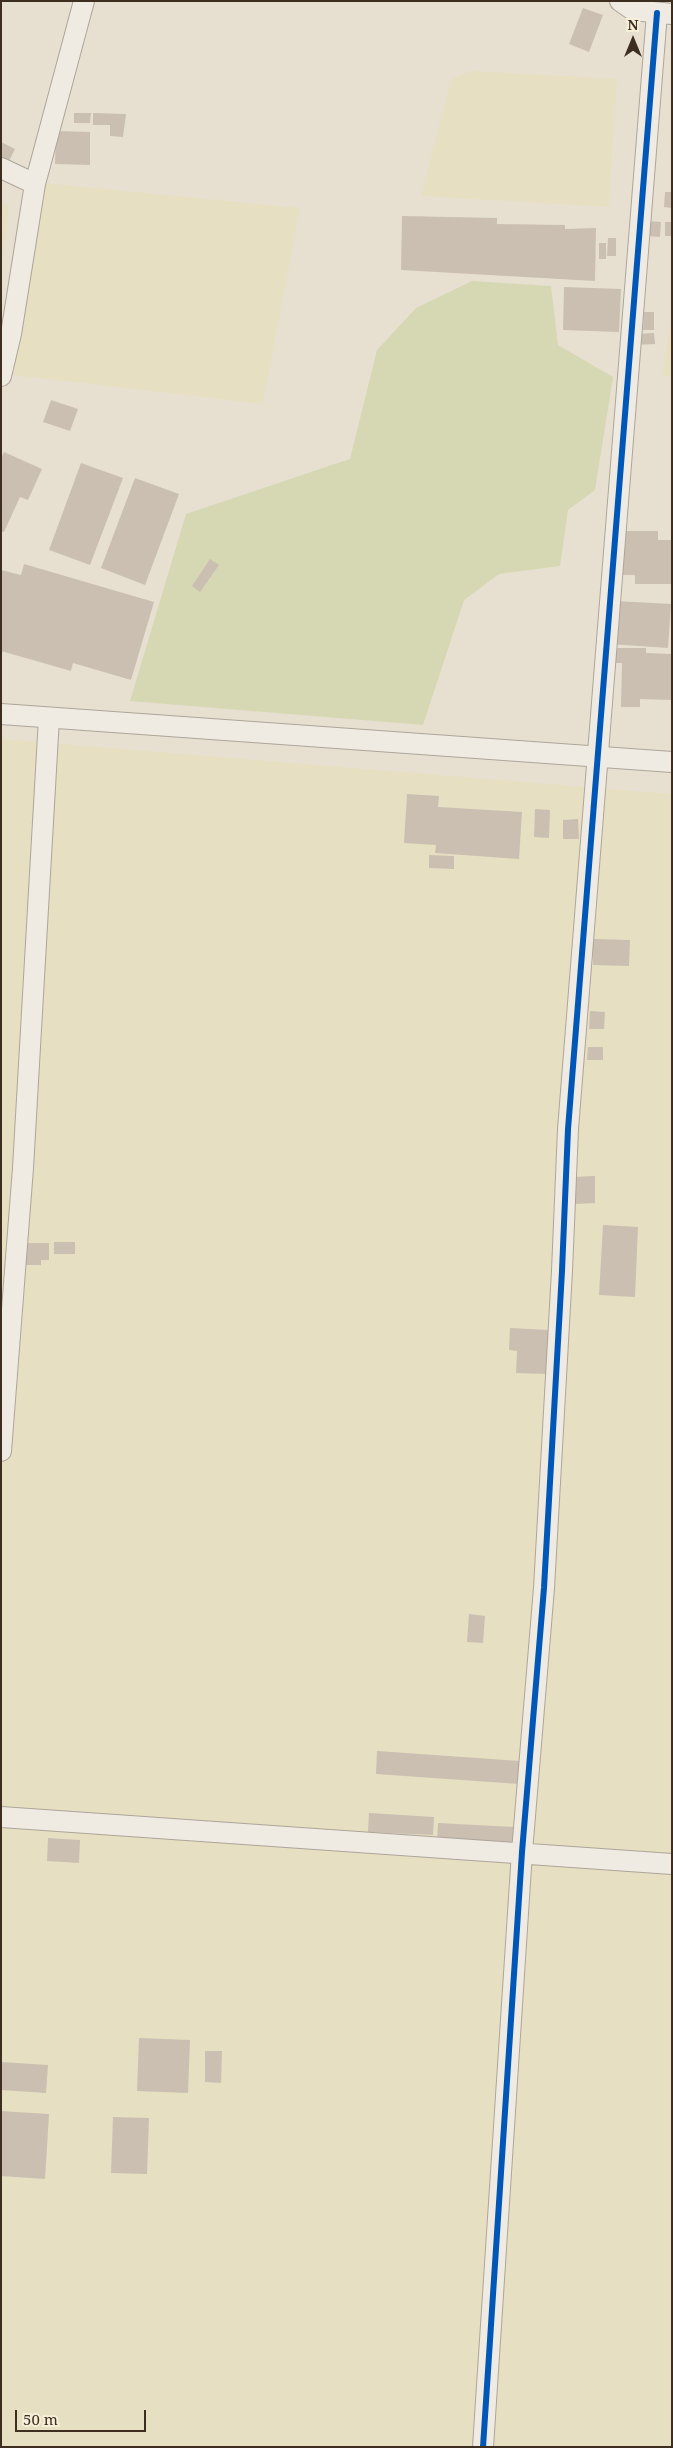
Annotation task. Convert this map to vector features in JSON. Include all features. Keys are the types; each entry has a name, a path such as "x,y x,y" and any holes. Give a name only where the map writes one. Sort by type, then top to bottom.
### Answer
{"street":[{"path":"1,376 11,334 35,184 84,1"},
{"path":"482,2447 522,1852 544,1588 568,1130 596,757 664,13 633,10 620,1"},
{"path":"1,168 35,184"},
{"path":"1,714 672,762"},
{"path":"1,1450 22,1168 49,718"},
{"path":"1,1817 250,1836 522,1852 672,1864"}],"shaded area":[{"path":"472,71 617,79 609,207 421,196 451,79"},
{"path":"43,183 300,208 263,404 13,375"},
{"path":"1,201 9,207 1,266"},
{"path":"672,316 672,376 662,375"},
{"path":"1,739 672,794 672,2447 1,2447"}],"green space":[{"path":"472,281 551,286 558,345 613,377 595,490 568,510 560,566 499,574 464,600 423,725 130,701 186,514 350,459 377,350 416,308"}],"building":[{"path":"583,8 603,15 589,52 569,44"},
{"path":"74,113 91,113 90,123 74,123"},
{"path":"93,113 126,114 123,137 110,136 110,125 93,125"},
{"path":"56,131 90,132 90,165 55,164"},
{"path":"1,142 15,149 8,163 1,160"},
{"path":"665,192 672,192 672,208 664,207"},
{"path":"402,216 497,218 497,224 565,225 565,229 596,228 595,281 401,270"},
{"path":"648,221 661,222 660,237 647,236"},
{"path":"665,222 672,222 672,236 665,236"},
{"path":"608,238 616,238 616,256 607,256"},
{"path":"599,243 606,243 606,259 599,259"},
{"path":"564,287 621,289 619,332 563,330"},
{"path":"644,312 654,312 654,330 643,330"},
{"path":"654,333 655,344 635,345 635,334"},
{"path":"51,400 78,409 70,431 43,422"},
{"path":"4,452 42,469 28,500 20,497 4,532 1,531 1,458"},
{"path":"81,463 123,478 90,565 49,550"},
{"path":"135,478 179,494 145,585 101,568"},
{"path":"617,531 658,531 658,540 672,540 672,584 635,584 635,575 616,575"},
{"path":"210,559 219,565 200,592 192,586"},
{"path":"24,564 154,602 131,680 73,663 71,671 1,651 1,570 21,575"},
{"path":"616,601 671,604 668,648 609,644"},
{"path":"611,648 646,648 646,653 672,654 672,700 640,699 640,707 621,707 622,663 610,663"},
{"path":"407,794 439,796 438,807 522,812 519,859 435,853 436,845 404,843"},
{"path":"535,809 550,810 549,838 534,837"},
{"path":"578,819 579,839 563,839 563,820"},
{"path":"429,855 454,856 454,869 429,868"},
{"path":"593,939 630,940 629,966 593,965"},
{"path":"590,1011 605,1012 604,1029 589,1029"},
{"path":"588,1047 603,1047 603,1060 587,1060"},
{"path":"595,1176 595,1203 575,1204 574,1177"},
{"path":"603,1225 638,1227 635,1297 599,1295"},
{"path":"54,1242 75,1242 75,1254 54,1254"},
{"path":"24,1243 49,1243 49,1260 41,1260 41,1265 24,1265"},
{"path":"510,1328 549,1330 548,1374 516,1373 517,1351 509,1350"},
{"path":"469,1614 485,1616 483,1643 467,1642"},
{"path":"377,1751 520,1761 519,1784 376,1774"},
{"path":"369,1813 434,1817 433,1835 368,1832"},
{"path":"438,1823 514,1827 513,1845 437,1841"},
{"path":"48,1838 80,1840 79,1863 47,1861"},
{"path":"139,2038 190,2040 188,2093 137,2091"},
{"path":"205,2051 222,2051 221,2083 205,2082"},
{"path":"1,2062 48,2065 46,2093 1,2090"},
{"path":"1,2111 49,2114 45,2179 1,2176"},
{"path":"113,2117 149,2118 147,2174 111,2173"}],"cycle path":[{"path":"483,2447 522,1852 544,1588 568,1129 657,13"}]}
